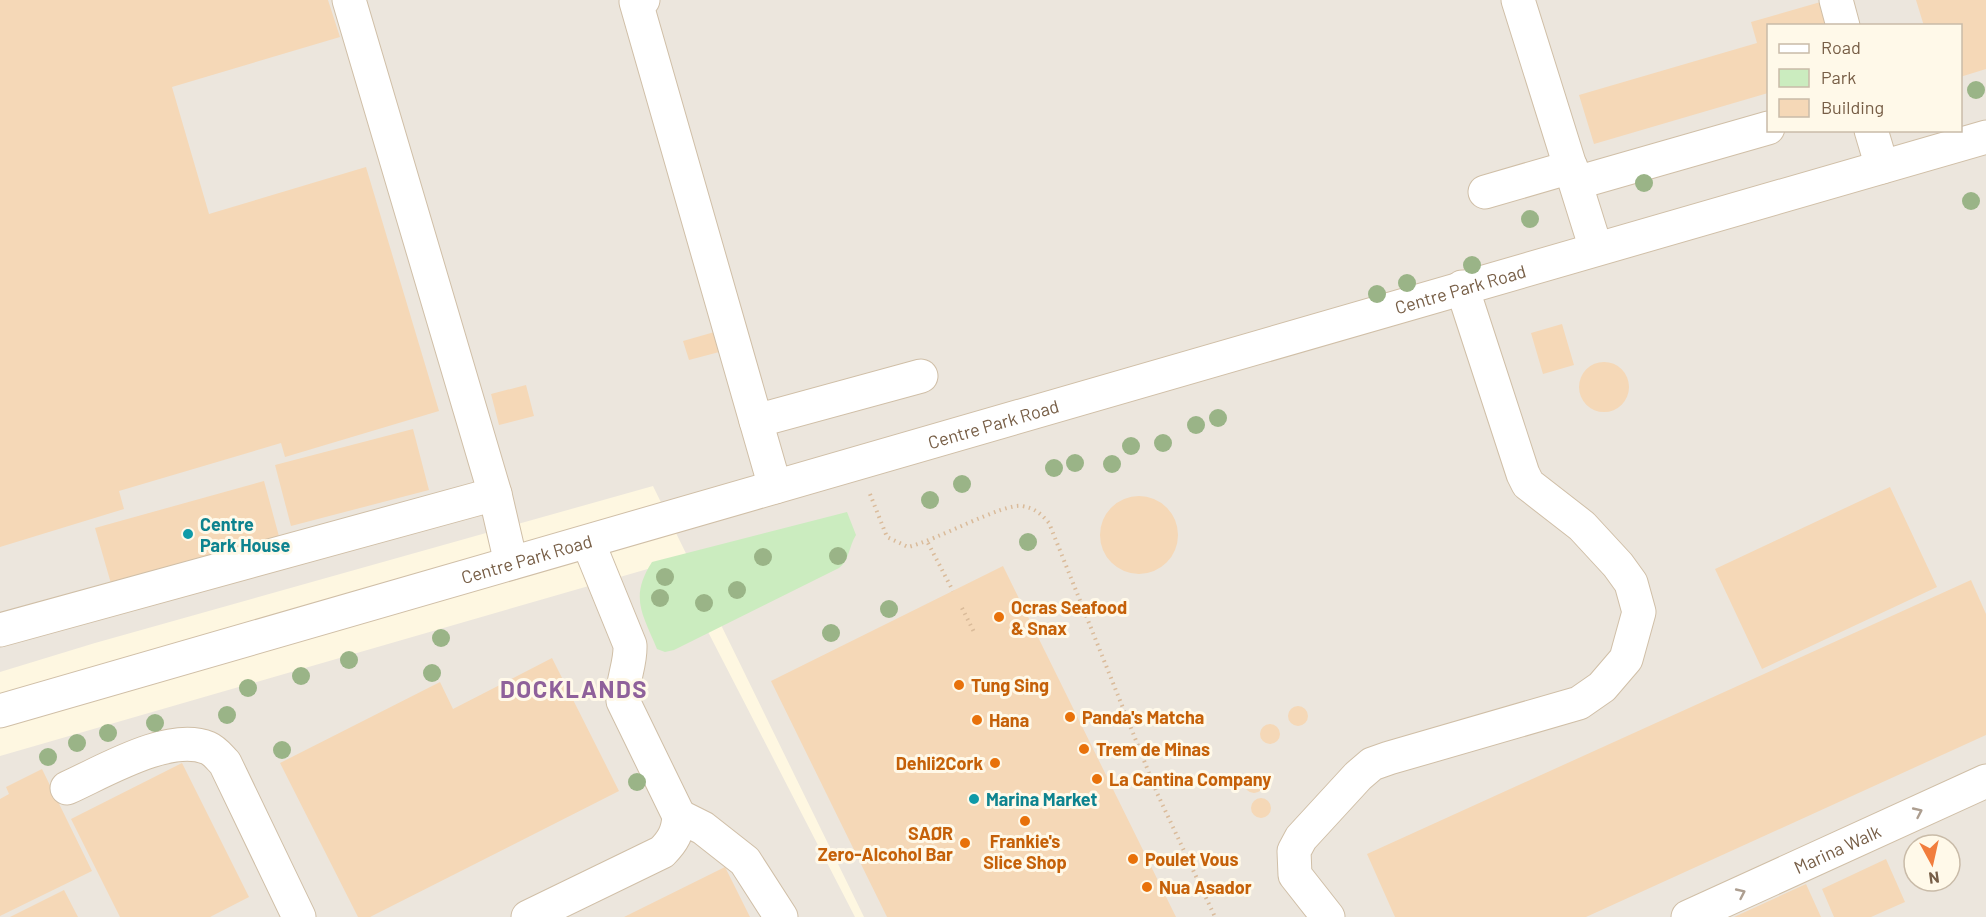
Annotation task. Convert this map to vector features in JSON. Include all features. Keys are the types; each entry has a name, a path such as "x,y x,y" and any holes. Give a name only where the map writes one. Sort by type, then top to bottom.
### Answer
{"street":[{"path":"349,0 495,494 512,563"},
{"path":"643,0 636,2 775,487"},
{"path":"1518,0 1596,249"},
{"path":"1836,0 1842,24"},
{"path":"1485,192 1574,175 1767,128"},
{"path":"1872,132 1882,167"},
{"name":"Centre Park Road","path":"0,711 1986,137"},
{"path":"1328,917 1295,875 1294,851 1300,838 1358,776 1372,764 1389,758 1579,703 1616,675 1626,659 1635,632 1639,612 1638,602 1631,583 1618,565 1582,526 1528,484 1462,287"},
{"path":"756,421 921,376"},
{"path":"0,630 495,494"},
{"path":"528,917 662,852 672,842 678,829 679,816 623,701 622,690 631,656 630,645 588,542"},
{"path":"67,788 156,749 184,744 208,748 225,763 299,917"},
{"name":"Marina Walk","path":"1688,917 1986,781"},
{"path":"679,816 703,828 745,861 781,917"}],"path":[{"path":"861,464 888,537 908,548 928,543 1011,506 1037,510 1049,524 1157,793 1215,917"},
{"path":"928,543 953,591"},
{"path":"962,608 975,634"}],"shaded area":[{"path":"0,0 1986,0 1986,917 864,917 653,486 95,643 0,672"},
{"path":"672,562 855,917 0,917 0,756"}],"green space":[{"path":"847,512 856,535 845,561 839,568 674,650 665,652 657,649 643,616 640,596 641,586 652,562"}],"building":[{"path":"0,0 328,0 340,37 172,87 209,214 366,167 439,411 285,457 281,443 119,491 124,509 0,547"},
{"path":"1916,0 1986,0 1986,69 1962,76 1962,24 1923,24"},
{"path":"1824,1 1830,24 1767,24 1767,93 1594,144 1579,95 1757,43 1751,22"},
{"path":"1562,324 1574,365 1543,374 1531,333"},
{"path":"718,331 723,351 689,360 683,341"},
{"path":"1609,362 1622,369 1628,377 1628,397 1622,405 1614,411 1599,412 1586,405 1580,397 1579,382 1586,369 1594,363"},
{"path":"526,385 534,416 499,425 491,394"},
{"path":"413,429 429,490 291,526 275,465"},
{"name":"Centre Park House","path":"264,481 280,540 112,587 95,528"},
{"path":"1890,487 1937,587 1762,669 1715,569"},
{"path":"1139,496 1154,499 1167,507 1175,520 1178,535 1175,550 1167,563 1154,571 1139,574 1124,571 1111,563 1103,550 1100,535 1103,520 1111,507 1124,499"},
{"name":"Marina Market","path":"1003,566 1176,917 887,917 771,681"},
{"path":"1971,580 1986,614 1986,735 1586,917 1395,917 1367,854"},
{"path":"552,658 619,791 370,917 358,917 280,763 440,682 453,709"},
{"path":"1298,706 1305,709 1308,716 1305,723 1298,726 1291,723 1288,716 1291,709"},
{"path":"1270,724 1277,727 1280,734 1277,741 1270,744 1263,741 1260,734 1263,727"},
{"path":"182,763 249,897 210,917 120,917 71,819"},
{"path":"42,769 92,871 0,916 0,799 9,794 6,787"},
{"path":"1254,773 1261,776 1264,783 1261,790 1254,793 1247,790 1244,783 1247,776"},
{"path":"1261,798 1268,801 1271,808 1268,815 1261,818 1254,815 1251,808 1254,801"},
{"path":"1886,859 1905,902 1871,917 1834,917 1822,889"},
{"path":"725,867 750,917 624,917"},
{"path":"1806,884 1821,917 1734,917"},
{"path":"64,890 78,917 10,917"}],"place":[{"name":"Centre Park House","path":"188,534"},
{"name":"Ocras Seafood & Snax","path":"999,617"},
{"name":"Tung Sing","path":"959,685"},
{"name":"Panda's Matcha","path":"1070,717"},
{"name":"Hana","path":"977,720"},
{"name":"Trem de Minas","path":"1084,749"},
{"name":"Dehli2Cork","path":"995,763"},
{"name":"La Cantina Company","path":"1097,779"},
{"name":"Marina Market","path":"974,799"},
{"name":"Frankie's Slice Shop","path":"1025,821"},
{"name":"SAØR Zero-Alcohol Bar","path":"965,843"},
{"name":"Poulet Vous","path":"1133,859"},
{"name":"Nua Asador","path":"1147,887"}],"district":[{"name":"DOCKLANDS","path":"574,688"}]}
